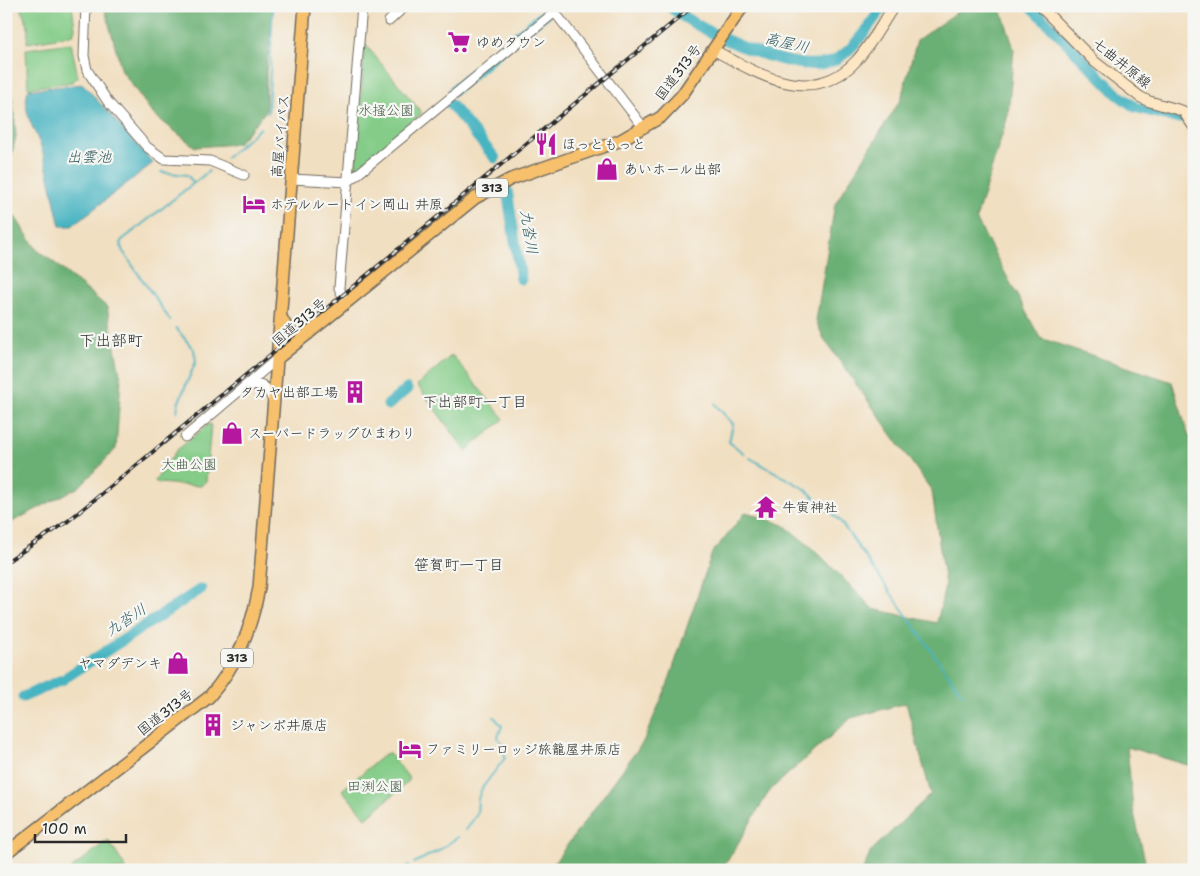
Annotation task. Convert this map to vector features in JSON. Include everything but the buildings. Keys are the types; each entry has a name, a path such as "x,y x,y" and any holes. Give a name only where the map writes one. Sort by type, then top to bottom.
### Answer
{"highway":[{"name":"高屋バイパス","path":"278,358 305,6"},
{"name":"国道313号","path":"6,853 209,697 231,669 250,628 258,588 278,358 475,198 511,179 602,148 644,128 661,117 676,103 743,6"},
{"path":"281,317 288,330 297,337 309,334"}],"main road":[{"path":"715,48 772,80 794,84 817,83 834,78 857,60 894,6"},
{"name":"七曲井原線","path":"1040,6 1095,62 1140,97 1148,101 1178,108 1190,121"}],"street":[{"path":"86,6 84,56 87,70 108,102 147,147 164,159 210,161 244,175"},
{"path":"346,303 339,288 362,6"},
{"path":"388,21 405,6"},
{"path":"291,179 348,182 553,9 644,128"},
{"path":"185,437 278,358"},
{"path":"244,387 262,385 268,390 274,404"}],"green space":[{"path":"20,6 72,6 75,28 73,35 27,43 28,26"},
{"path":"104,6 274,6 266,71 266,111 237,144 195,147 153,114 122,71"},
{"path":"966,6 986,6 1002,12 1014,49 1008,115 976,219 1040,338 1172,382 1189,437 1194,437 1194,767 1127,747 1133,809 1147,870 863,870 871,851 931,794 906,703 851,718 770,790 722,870 549,870 643,742 667,686 712,553 746,512 784,525 819,554 873,609 937,623 945,586 932,491 824,339 816,321 835,204 901,99 917,40"},
{"path":"6,24 16,136 6,177"},
{"path":"71,43 78,77 72,82 28,88 26,49"},
{"name":"水掻公園","path":"365,44 422,113 355,172"},
{"path":"6,203 37,250 107,307 121,379 116,449 79,487 6,525"},
{"path":"453,356 504,419 466,451 417,385"},
{"name":"大曲公園","path":"211,424 206,481 201,486 157,483 155,481 176,451"},
{"name":"田渕公園","path":"389,753 409,778 409,781 366,818 342,790 385,754"},
{"path":"108,840 127,870 71,870 71,869"}],"water":[{"name":"出雲池","path":"83,84 153,163 72,226 60,226 48,171 28,115 26,99 28,90"}],"waterway":[{"path":"268,113 273,6"},
{"name":"高屋川","path":"669,6 702,28 749,50 798,63 819,64 835,60 843,55 862,36 884,6"},
{"name":"高屋川","path":"1031,6 1117,94 1135,107 1175,118 1194,117"},
{"name":"九沓川","path":"508,43 545,14"},
{"name":"九沓川","path":"454,90 503,48"},
{"name":"九沓川","path":"451,105 495,158"},
{"path":"226,158 260,128"},
{"path":"170,320 122,250 121,241 209,171"},
{"path":"161,172 187,175 193,182"},
{"name":"九沓川","path":"507,190 521,279"},
{"path":"176,328 194,350 196,361 178,404 177,412"},
{"name":"九沓川","path":"388,405 407,389"},
{"path":"715,404 733,424 729,442 745,454"},
{"path":"750,458 805,489 840,521 962,694"},
{"name":"九沓川","path":"68,676 201,589"},
{"name":"九沓川","path":"23,697 64,679"},
{"path":"466,830 477,814 478,799 482,788 505,758 504,748 498,737 502,726 494,717"},
{"path":"414,863 438,851 458,837"},
{"path":"401,870 409,866"}],"railway":[{"path":"6,562 68,521 115,483 693,6"}],"place":[{"name":"ゆめタウン","path":"459,42"},
{"name":"ほっともっと","path":"546,144"},
{"name":"あいホール出部","path":"607,169"},
{"name":"ホテルルートイン岡山 井原","path":"254,204"},
{"name":"タカヤ出部工場","path":"355,392"},
{"name":"スーパードラッグひまわり","path":"232,433"},
{"name":"牛寅神社","path":"766,507"},
{"name":"ヤマダデンキ","path":"178,663"},
{"name":"ジャンボ井原店","path":"213,725"},
{"name":"ファミリーロッジ旅籠屋井原店","path":"410,749"}],"district":[{"name":"下出部町","path":"111,340"},
{"name":"下出部町一丁目","path":"475,402"},
{"name":"笹賀町一丁目","path":"459,565"}]}
